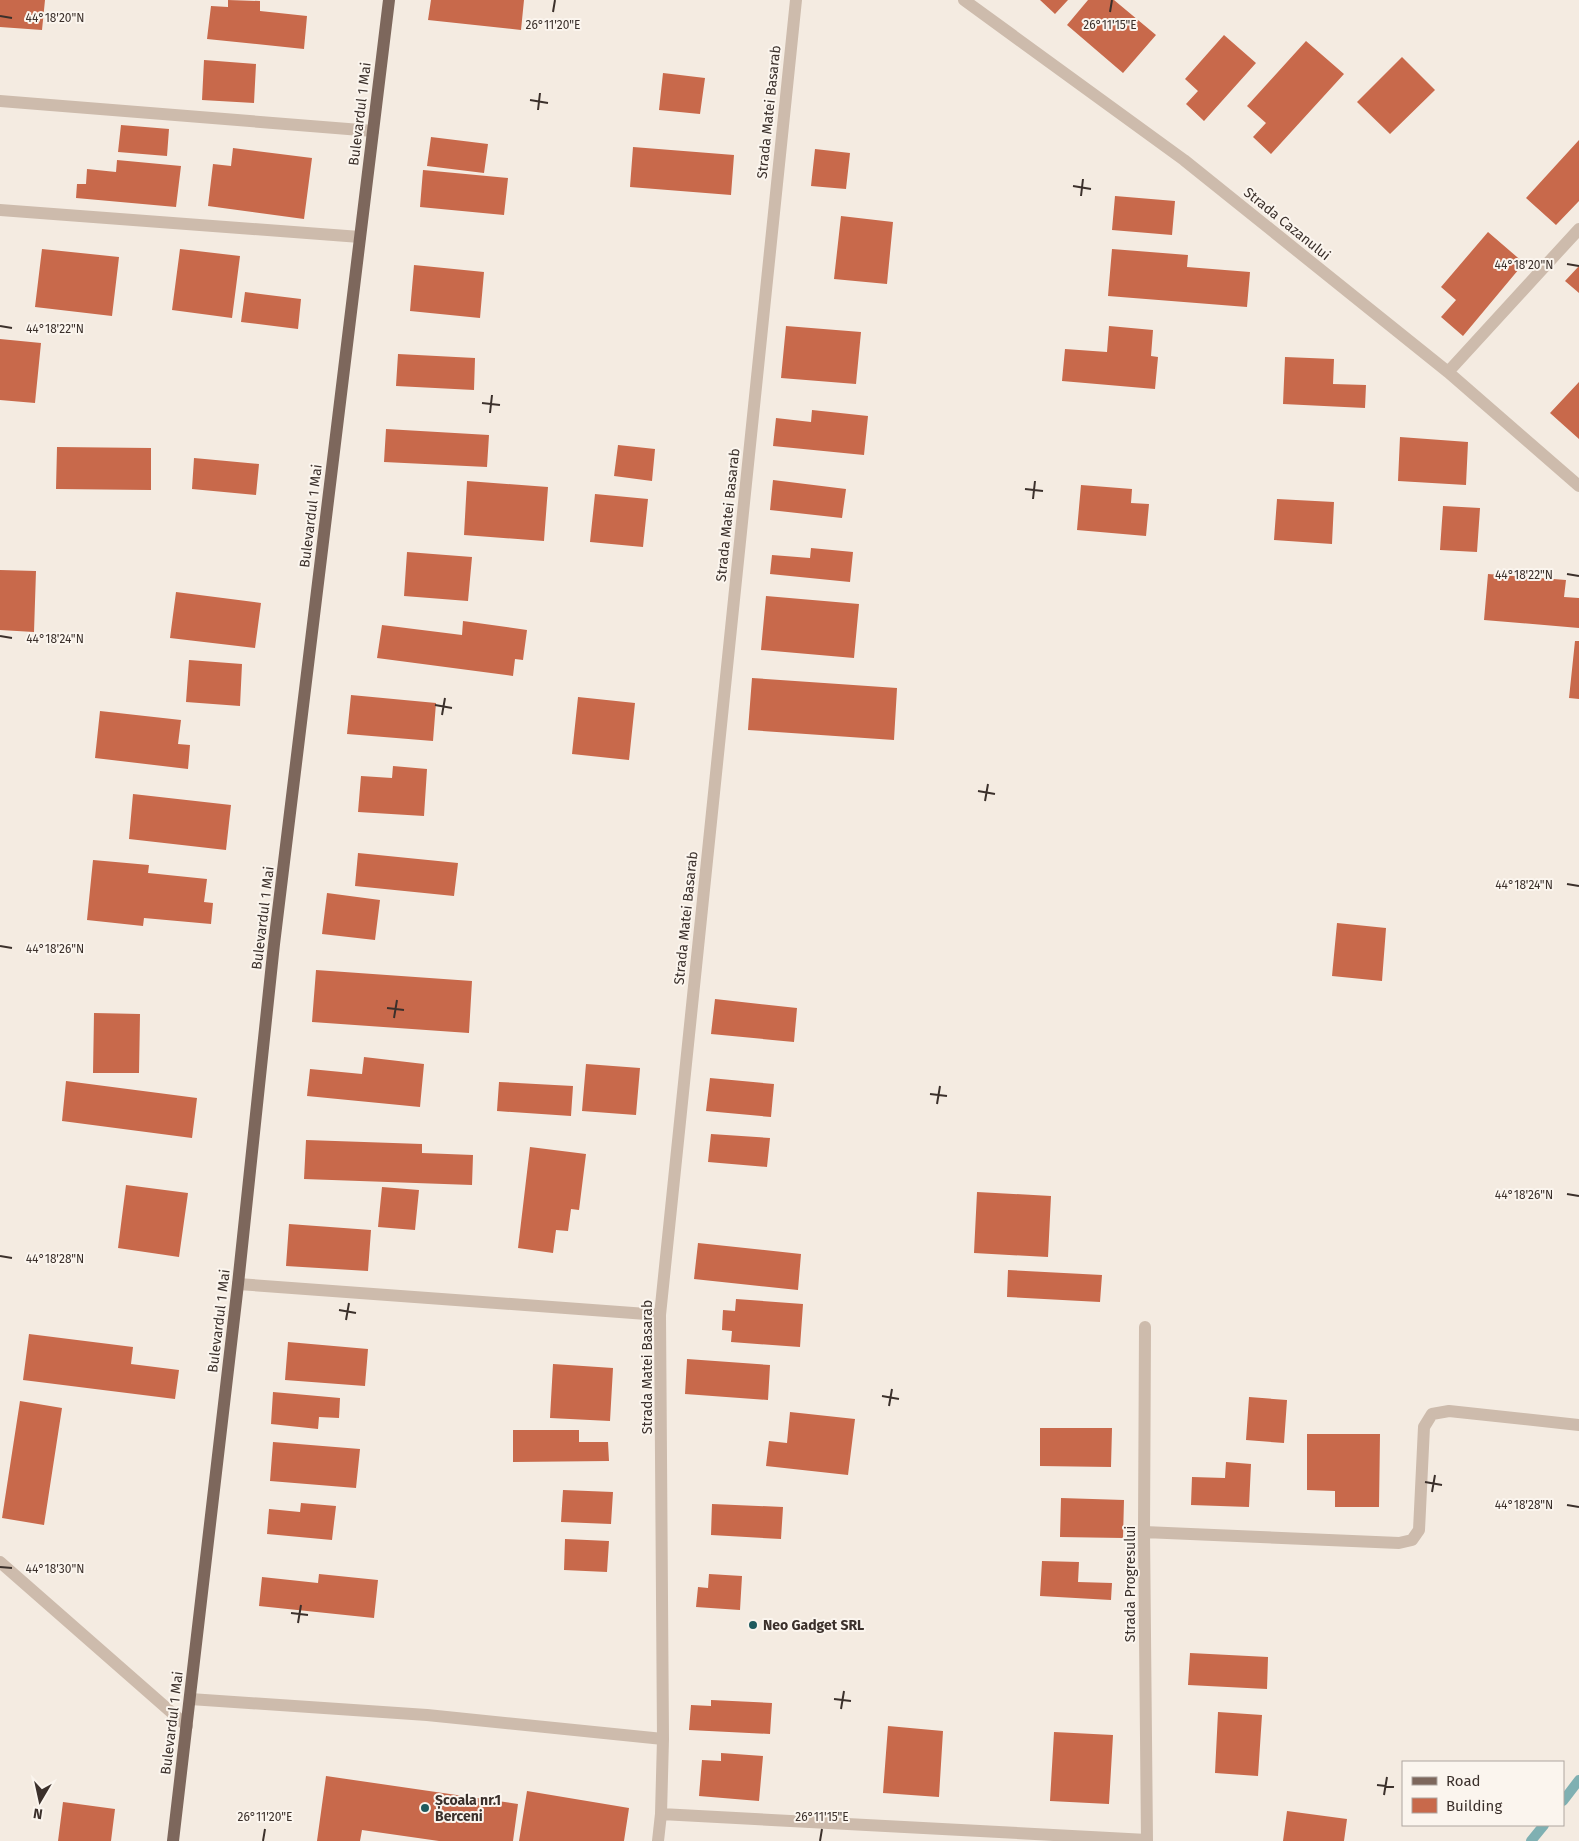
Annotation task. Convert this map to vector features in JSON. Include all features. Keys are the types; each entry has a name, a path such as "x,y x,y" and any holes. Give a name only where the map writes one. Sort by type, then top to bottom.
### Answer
{"main road":[{"name":"Bulevardul 1 Mai","path":"173,1841 238,1284 276,935 389,0"}],"street":[{"name":"Strada Matei Basarab","path":"658,1841 664,1740 660,1315 796,0"},
{"name":"Strada Cazanului","path":"964,0 1184,160 1448,372 1578,483"},
{"path":"0,101 373,131"},
{"path":"0,210 360,237"},
{"path":"1448,372 1579,229"},
{"path":"238,1284 660,1315"},
{"name":"Strada Progresului","path":"661,1814 1147,1841 1144,1532 1145,1327"},
{"path":"1144,1532 1399,1543 1412,1540 1419,1530 1424,1427 1432,1414 1449,1411 1579,1424"},
{"path":"0,1562 187,1726"},
{"path":"190,1699 426,1715 664,1740"}],"building":[{"path":"0,0 45,0 42,30 0,27"},
{"path":"228,0 260,1 260,11 307,16 304,49 207,39 211,6 228,7"},
{"path":"431,0 524,0 521,30 428,20"},
{"path":"1040,0 1068,0 1055,14"},
{"path":"1088,0 1114,0 1156,35 1123,73 1067,25"},
{"path":"1224,35 1256,63 1204,121 1186,104 1198,91 1185,79"},
{"path":"1306,41 1344,74 1271,154 1253,137 1266,123 1247,106"},
{"path":"1402,57 1435,90 1390,134 1357,102"},
{"path":"204,60 256,64 254,103 202,100"},
{"path":"663,73 705,78 700,114 659,110"},
{"path":"121,125 169,129 167,156 118,152"},
{"path":"431,137 488,144 484,173 427,166"},
{"path":"1579,140 1579,201 1556,225 1526,198"},
{"path":"633,147 734,155 731,195 630,187"},
{"path":"233,148 312,158 304,219 208,206 213,164 231,166"},
{"path":"815,149 850,153 846,189 811,186"},
{"path":"117,160 181,166 176,207 76,198 77,184 86,184 87,169 116,172"},
{"path":"423,170 508,178 504,215 420,207"},
{"path":"1115,196 1175,201 1172,235 1112,230"},
{"path":"841,216 893,222 887,284 834,279"},
{"path":"1488,232 1524,263 1463,336 1441,317 1456,300 1441,287"},
{"path":"42,249 119,257 112,316 35,307"},
{"path":"180,249 240,256 232,318 172,310"},
{"path":"1112,249 1188,255 1187,267 1250,272 1247,307 1108,296"},
{"path":"414,265 484,272 480,318 410,311"},
{"path":"1579,266 1579,293 1565,281"},
{"path":"245,292 301,299 298,329 241,322"},
{"path":"786,326 861,332 856,384 781,378"},
{"path":"1109,326 1153,330 1151,356 1158,357 1155,389 1062,381 1065,349 1107,352"},
{"path":"0,339 41,343 35,403 0,400"},
{"path":"398,354 475,358 474,390 396,386"},
{"path":"1285,357 1334,359 1333,384 1366,385 1365,408 1283,404"},
{"path":"1579,382 1579,439 1550,413"},
{"path":"812,410 868,416 864,455 773,446 776,418 811,422"},
{"path":"386,429 489,435 487,467 384,462"},
{"path":"1400,437 1468,442 1466,485 1398,481"},
{"path":"618,445 655,449 652,481 614,476"},
{"path":"57,447 151,448 151,490 56,489"},
{"path":"194,458 259,464 256,495 192,489"},
{"path":"773,480 846,489 842,518 770,510"},
{"path":"467,481 548,487 544,541 464,535"},
{"path":"1081,485 1132,489 1131,503 1149,504 1146,536 1077,530"},
{"path":"595,494 648,499 643,547 590,542"},
{"path":"1277,499 1334,502 1332,544 1274,540"},
{"path":"1443,506 1480,508 1477,552 1440,550"},
{"path":"811,548 853,552 850,582 770,574 772,555 810,558"},
{"path":"407,552 472,557 468,601 404,596"},
{"path":"0,570 36,571 34,632 0,630"},
{"path":"1488,574 1566,580 1564,597 1579,598 1579,628 1484,620"},
{"path":"176,592 261,603 255,648 170,638"},
{"path":"766,596 859,604 854,658 761,650"},
{"path":"463,621 527,630 523,660 515,659 513,676 377,658 382,625 462,635"},
{"path":"1575,641 1579,641 1579,699 1569,698"},
{"path":"189,660 242,664 240,706 186,702"},
{"path":"752,678 897,688 894,740 748,730"},
{"path":"351,695 436,703 433,741 347,734"},
{"path":"578,697 635,703 629,760 572,754"},
{"path":"100,711 181,720 178,744 190,745 188,769 95,758"},
{"path":"393,766 427,769 424,816 358,812 361,776 392,778"},
{"path":"133,794 231,805 226,850 129,839"},
{"path":"358,853 458,863 454,896 355,886"},
{"path":"93,860 149,865 148,873 207,879 204,902 213,903 211,924 144,918 143,926 87,920"},
{"path":"327,893 380,900 375,940 322,934"},
{"path":"1337,923 1386,928 1382,981 1332,976"},
{"path":"316,970 472,981 469,1033 312,1022"},
{"path":"715,999 797,1008 794,1042 711,1034"},
{"path":"94,1013 140,1014 139,1073 93,1073"},
{"path":"364,1057 424,1064 420,1107 307,1096 310,1069 362,1074"},
{"path":"586,1064 640,1068 636,1115 582,1111"},
{"path":"710,1078 774,1084 771,1117 706,1111"},
{"path":"66,1081 197,1098 192,1138 62,1121"},
{"path":"499,1082 573,1086 571,1116 497,1111"},
{"path":"711,1134 770,1138 767,1167 708,1162"},
{"path":"306,1140 422,1144 422,1153 473,1155 472,1185 304,1179"},
{"path":"530,1147 586,1154 579,1210 571,1209 568,1231 556,1230 553,1253 518,1248"},
{"path":"126,1185 188,1193 179,1257 118,1248"},
{"path":"382,1187 419,1190 415,1230 378,1227"},
{"path":"977,1192 1051,1196 1048,1257 974,1253"},
{"path":"289,1224 371,1230 368,1271 286,1266"},
{"path":"698,1243 801,1254 798,1290 694,1279"},
{"path":"1008,1270 1102,1275 1100,1302 1007,1297"},
{"path":"736,1299 803,1304 800,1347 731,1342 732,1331 722,1330 723,1310 735,1311"},
{"path":"29,1334 133,1347 131,1364 179,1370 175,1399 23,1380"},
{"path":"288,1342 368,1349 365,1386 285,1380"},
{"path":"687,1359 770,1365 768,1400 685,1394"},
{"path":"553,1364 613,1368 610,1421 550,1418"},
{"path":"273,1392 340,1398 339,1418 319,1417 318,1429 271,1424"},
{"path":"1249,1397 1287,1400 1284,1443 1246,1440"},
{"path":"20,1401 62,1408 44,1525 2,1518"},
{"path":"790,1412 855,1419 848,1475 766,1466 769,1441 787,1443"},
{"path":"1040,1428 1112,1428 1111,1467 1040,1466"},
{"path":"513,1430 579,1430 579,1442 608,1442 609,1461 513,1462"},
{"path":"1307,1434 1380,1434 1379,1507 1335,1507 1335,1491 1307,1490"},
{"path":"273,1442 360,1449 356,1488 270,1481"},
{"path":"1226,1462 1251,1464 1249,1507 1191,1505 1192,1477 1225,1478"},
{"path":"563,1490 613,1492 611,1524 561,1522"},
{"path":"1061,1498 1124,1500 1123,1538 1060,1537"},
{"path":"301,1503 336,1506 332,1540 267,1534 269,1509 300,1512"},
{"path":"712,1504 783,1507 781,1539 711,1535"},
{"path":"565,1539 609,1541 607,1572 564,1570"},
{"path":"1042,1561 1079,1562 1078,1582 1112,1583 1111,1600 1040,1596"},
{"path":"319,1574 378,1580 374,1618 259,1606 262,1577 318,1583"},
{"path":"709,1574 742,1576 740,1610 696,1607 698,1587 708,1588"},
{"path":"1190,1653 1268,1657 1267,1689 1188,1685"},
{"path":"711,1700 772,1703 770,1734 689,1730 691,1705 711,1706"},
{"path":"1218,1712 1262,1715 1258,1776 1215,1773"},
{"path":"888,1726 943,1731 939,1797 883,1793"},
{"path":"1054,1732 1113,1735 1109,1804 1050,1801"},
{"path":"721,1753 763,1756 759,1801 699,1796 702,1760 721,1761"},
{"path":"326,1776 518,1804 513,1841 439,1841 362,1830 360,1841 317,1841"},
{"path":"527,1791 629,1808 624,1841 519,1841"},
{"path":"63,1802 115,1809 111,1841 58,1841"},
{"path":"1287,1811 1347,1819 1344,1841 1283,1841"}],"waterway":[{"path":"1564,1800 1579,1780"},
{"path":"1531,1841 1543,1826"}],"place":[{"name":"Neo Gadget SRL","path":"753,1625"},
{"name":"Școala nr.1 Berceni","path":"425,1808"}]}
